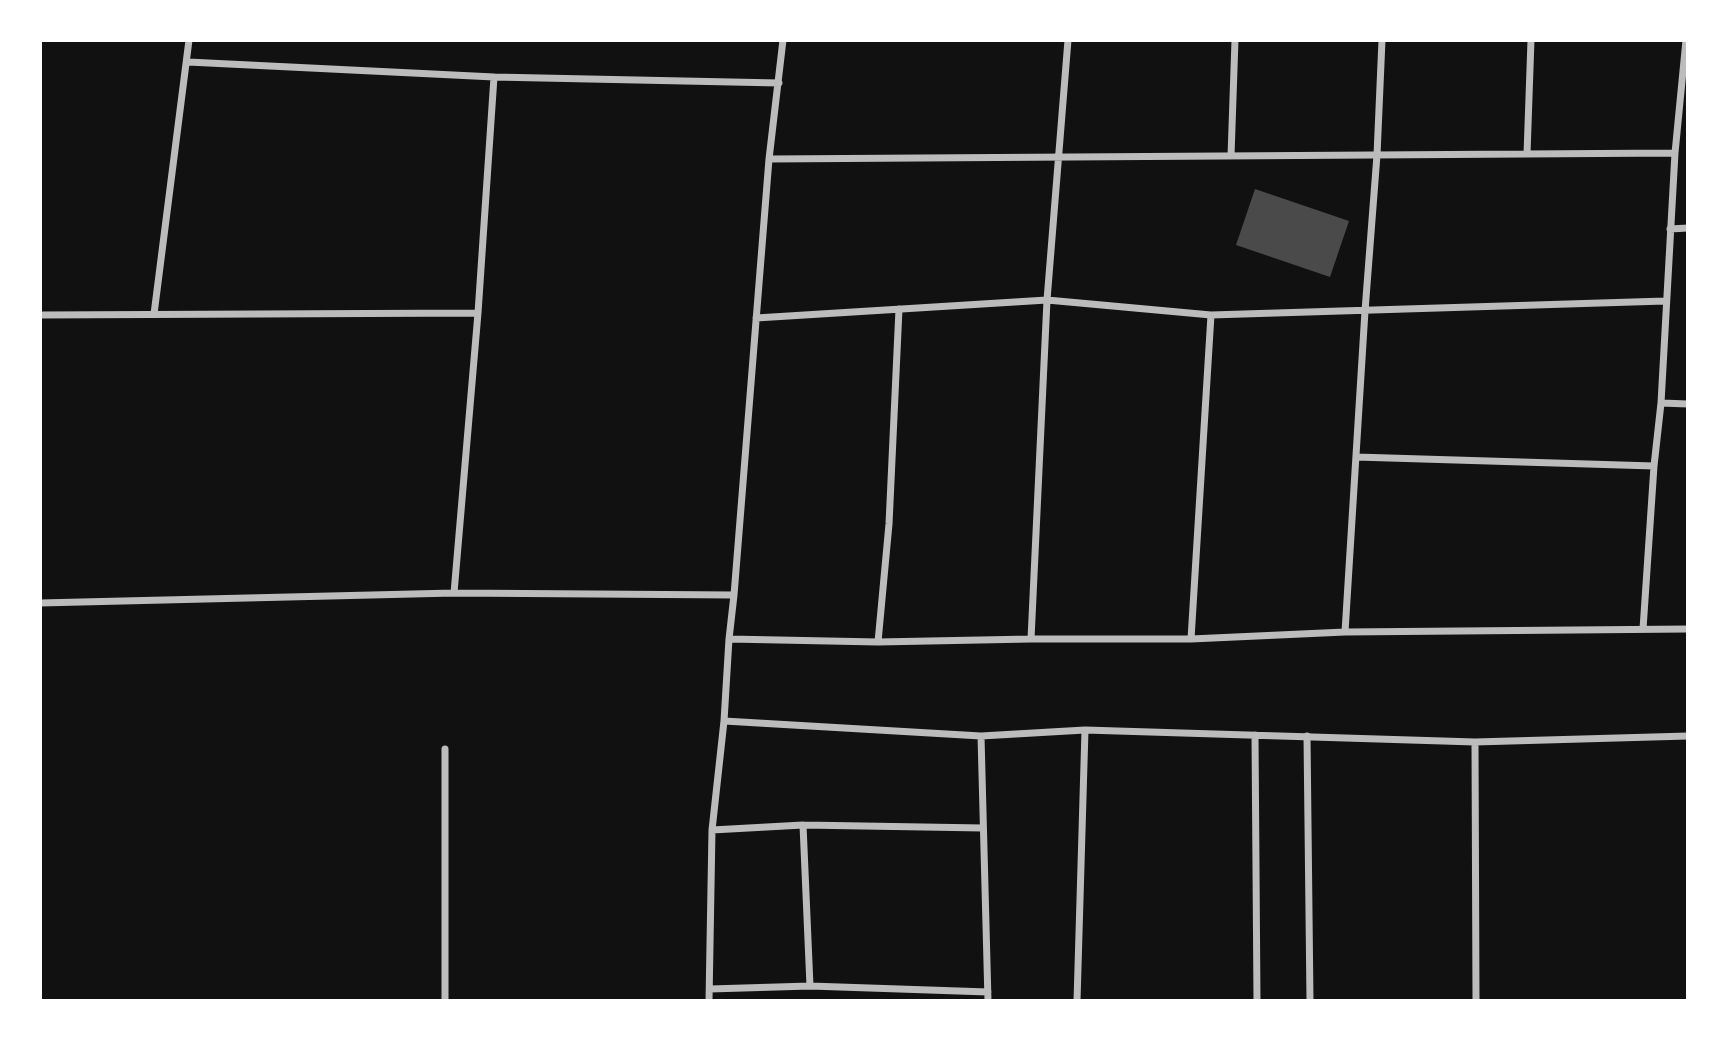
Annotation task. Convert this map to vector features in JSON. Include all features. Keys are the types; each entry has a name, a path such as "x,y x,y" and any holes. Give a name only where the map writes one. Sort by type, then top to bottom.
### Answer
{"street":[{"path":"154,314 189,40"},
{"path":"709,1001 712,830 724,721 769,159 783,40"},
{"path":"1031,639 1046,300 1068,40"},
{"path":"1231,156 1235,40"},
{"path":"1345,632 1364,311 1377,156 1382,40"},
{"path":"1527,154 1531,40"},
{"path":"1643,629 1661,403 1675,153 1686,40"},
{"path":"188,62 494,77 779,83"},
{"path":"454,593 478,313 494,77"},
{"path":"769,159 1675,153"},
{"path":"1670,229 1688,228"},
{"path":"756,318 1046,300 1211,315 1665,301"},
{"path":"878,642 889,524 899,309"},
{"path":"40,315 478,313"},
{"path":"1191,639 1211,315"},
{"path":"1661,403 1688,404"},
{"path":"1356,457 1654,466"},
{"path":"40,603 454,593 734,595"},
{"path":"729,639 878,642 1191,639 1345,632 1688,629"},
{"path":"724,721 981,736 1085,730 1475,742 1688,736"},
{"path":"1077,1001 1085,730"},
{"path":"1255,735 1257,1001"},
{"path":"981,736 988,1001"},
{"path":"1307,736 1310,1001"},
{"path":"1475,742 1476,1001"},
{"path":"445,749 445,1001"},
{"path":"712,830 803,825 983,828"},
{"path":"803,825 810,986"},
{"path":"709,989 810,986 988,992"}],"building":[{"path":"1255,189 1349,221 1330,277 1236,245"}]}
